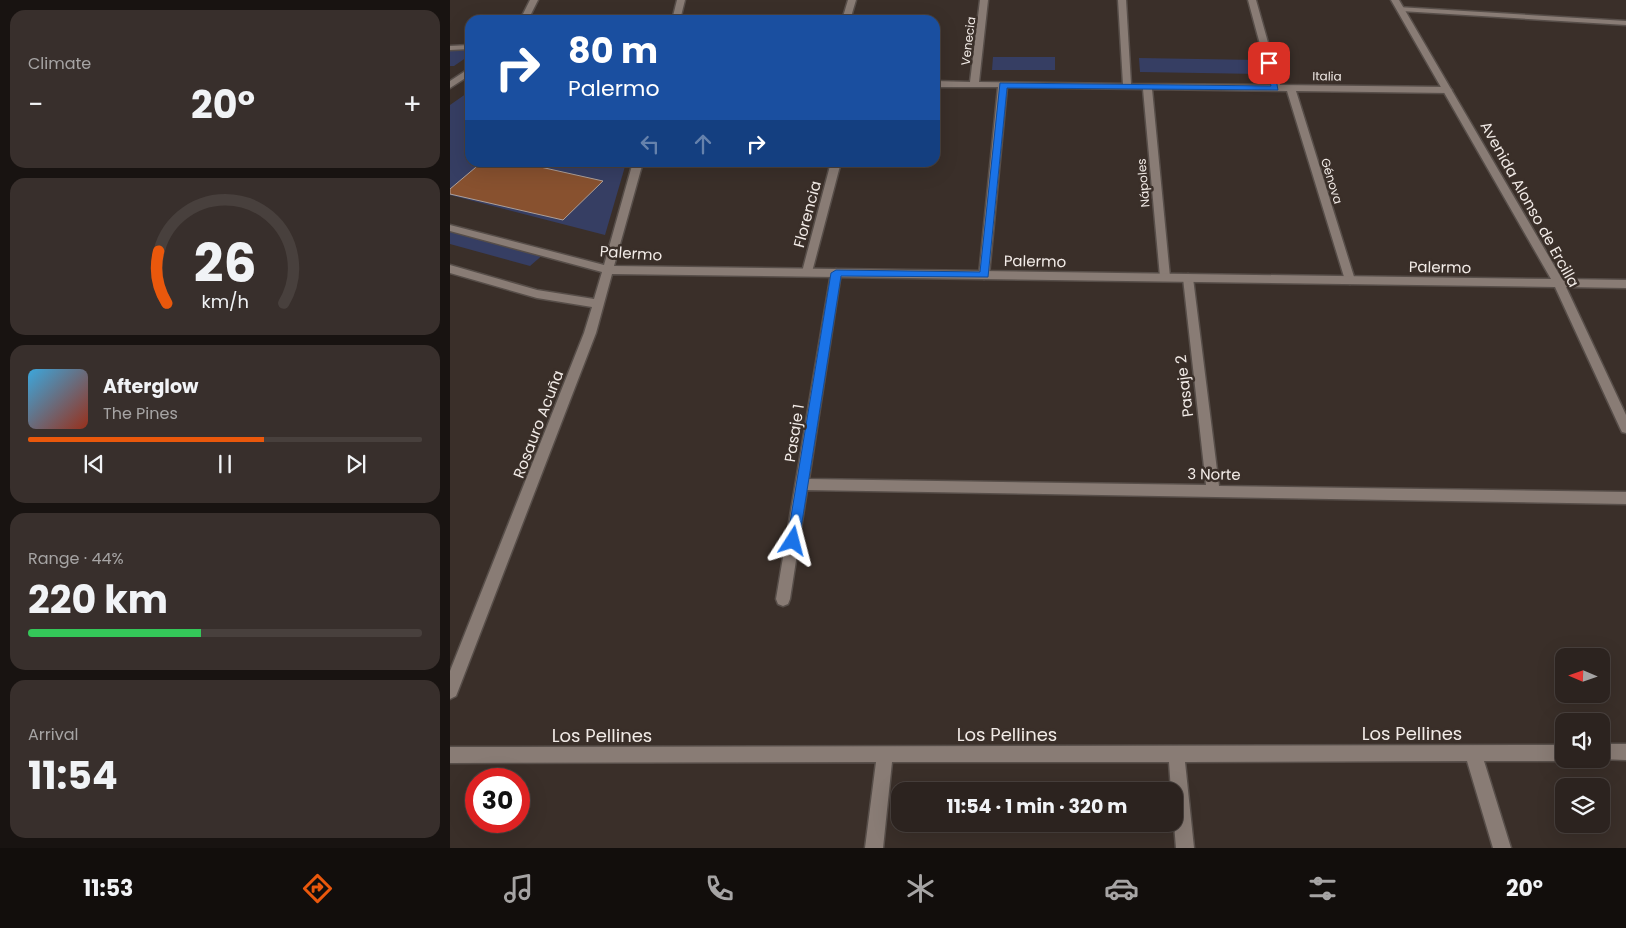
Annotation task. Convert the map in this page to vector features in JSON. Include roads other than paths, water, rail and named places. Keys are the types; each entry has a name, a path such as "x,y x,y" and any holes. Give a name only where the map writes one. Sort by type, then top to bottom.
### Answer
{"street":[{"path":"526,15 534,0"},
{"path":"677,15 681,0"},
{"path":"848,15 852,0"},
{"name":"Venecia","path":"974,85 984,0"},
{"path":"1122,0 1127,87"},
{"path":"1252,0 1276,88"},
{"name":"Avenida Alonso de Ercilla","path":"1395,0 1559,283 1626,428"},
{"path":"1400,9 1626,23"},
{"path":"450,48 465,47"},
{"path":"450,84 465,74"},
{"name":"Italia","path":"940,84 1448,90"},
{"path":"984,275 1003,85"},
{"name":"Nápoles","path":"1147,87 1165,278"},
{"name":"Génova","path":"1291,88 1350,280"},
{"name":"Rosauro Acuña","path":"450,691 574,376 598,304 637,167"},
{"name":"Florencia","path":"807,272 835,167"},
{"name":"Palermo","path":"450,228 607,270 1626,284"},
{"path":"450,268 537,294 598,304"},
{"name":"Pasaje 1","path":"783,599 836,273"},
{"name":"Pasaje 2","path":"1188,278 1213,491"},
{"name":"3 Norte","path":"802,484 1626,498"},
{"path":"1610,752 1626,752"},
{"path":"1473,753 1502,848"},
{"name":"Los Pellines","path":"450,755 1555,753"},
{"path":"874,848 884,754"},
{"path":"1176,754 1185,848"}]}
